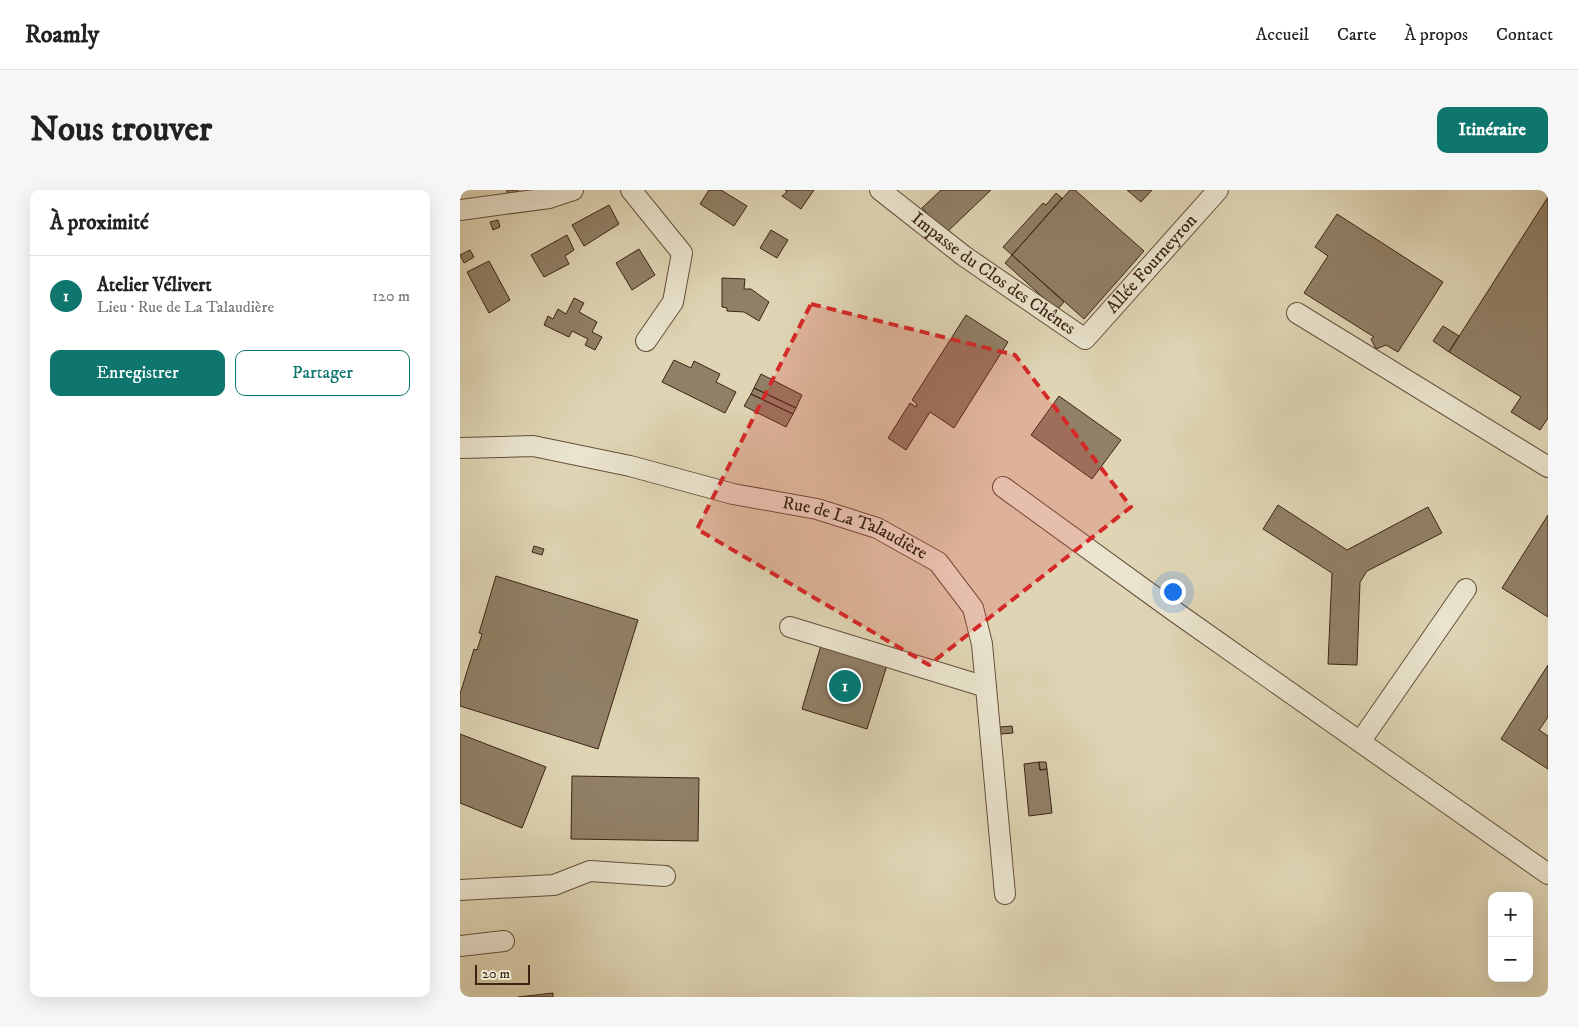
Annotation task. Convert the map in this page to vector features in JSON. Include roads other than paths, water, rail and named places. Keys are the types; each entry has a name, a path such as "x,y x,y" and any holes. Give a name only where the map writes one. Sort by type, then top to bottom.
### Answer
{"street":[{"path":"460,210 549,198 573,190"},
{"path":"632,190 682,253 673,302 646,341"},
{"name":"Impasse du Clos des Chênes","path":"880,190 964,256 1084,339"},
{"name":"Allée Fourneyron","path":"1084,339 1218,190"},
{"path":"1297,313 1548,467"},
{"name":"Rue de La Talaudière","path":"460,448 533,446 630,466 733,494 817,509 877,528 938,562 973,608 982,644 1005,894"},
{"path":"1003,487 1174,611 1548,874"},
{"path":"1360,742 1466,589"},
{"path":"790,627 986,687"},
{"path":"460,890 554,885 590,871 665,876"},
{"path":"460,946 504,941"}],"place":[{"name":"Atelier Vélivert","path":"845,686"}]}
